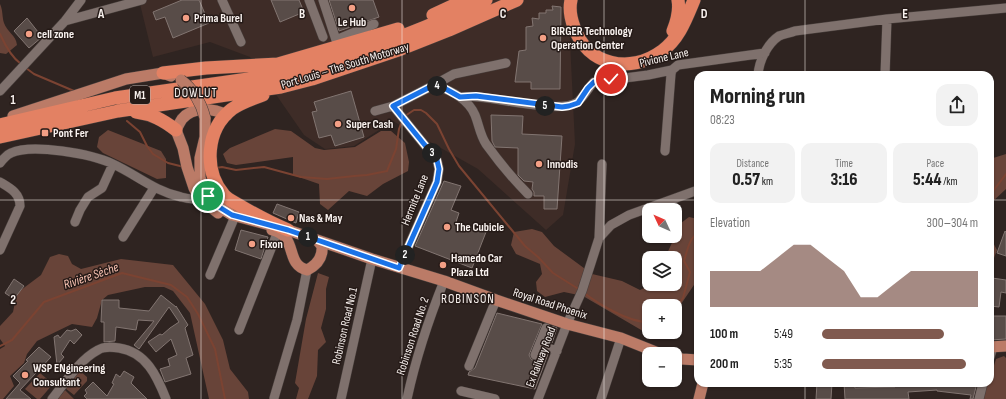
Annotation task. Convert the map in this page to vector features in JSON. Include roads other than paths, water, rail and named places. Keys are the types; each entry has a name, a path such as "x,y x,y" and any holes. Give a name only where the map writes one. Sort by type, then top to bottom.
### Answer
{"highway":[{"path":"163,72 278,64 402,28 465,0"},
{"name":"Port Louis – The South Motorway","path":"0,122 115,98 282,74 307,68 363,50 428,26 486,0"},
{"name":"Port Louis – The South Motorway","path":"0,137 118,111 281,87 312,79 408,46 449,30 517,0"},
{"path":"571,0 570,10 572,22 577,37 584,47 592,54 608,62 623,64 637,63 663,51 682,28 694,0"},
{"path":"576,0 577,15 584,38 595,50 603,55 618,59 641,57 662,46 673,32 677,22 680,7 678,0"},
{"path":"402,28 428,26"},
{"path":"283,231 224,196 212,175 210,153 216,129 227,115 244,102 312,79"},
{"path":"118,111 149,114 160,119 176,130"},
{"path":"0,122 18,115"}],"main road":[{"path":"18,115 126,79 163,72 180,80 194,93 203,108 206,128 200,158 200,178 208,196 216,205 232,215 283,231 291,245 294,260 298,265 307,270 318,263 322,254 322,246 317,240"},
{"path":"227,115 212,109 197,110 183,118 176,130 183,148 194,188 199,198 213,210 233,221 283,231"},
{"name":"Royal Road Phoenix","path":"283,231 317,240 399,268 444,281 567,324 621,338 644,347"},
{"path":"322,254 340,248"},
{"path":"994,350 1006,346"},
{"path":"682,359 694,360"},
{"path":"699,399 702,387"}],"street":[{"path":"0,91 65,21 81,0"},
{"path":"65,21 142,0"},
{"path":"222,0 241,42"},
{"path":"309,0 323,37"},
{"path":"323,0 336,40 374,24"},
{"path":"759,71 760,63 771,44 780,36 795,31 887,19 1006,8"},
{"path":"885,71 887,19"},
{"name":"Pivione Lane","path":"460,97 476,96 537,105 562,107 569,106 578,103 594,82 648,75 672,70 678,65 765,53"},
{"path":"375,111 393,106 454,74 506,64"},
{"path":"666,152 672,70"},
{"path":"434,85 444,88 460,97 475,114 480,133 486,143 509,175 528,194"},
{"name":"Hermite Lane","path":"393,106 437,160 439,169 437,182 399,268"},
{"path":"0,163 10,153 28,149 88,155 113,164 167,194 190,199 199,198"},
{"path":"75,222 88,197 102,188 113,164"},
{"path":"599,238 602,164"},
{"path":"0,182 17,194 20,200 20,206 0,250"},
{"path":"123,237 154,188"},
{"path":"599,238 611,225 629,215 694,191"},
{"path":"210,275 233,221"},
{"path":"238,330 283,231"},
{"name":"Ex Railway Road","path":"538,399 567,324 582,291 599,238"},
{"name":"Robinson Road No.1","path":"341,399 372,259"},
{"path":"274,398 297,320 307,270"},
{"name":"Robinson Road No. 2","path":"408,399 413,372 426,328 444,281"},
{"path":"469,366 496,300"},
{"path":"535,355 546,328"},
{"path":"601,399 621,338"},
{"path":"539,345 557,351"},
{"path":"52,399 85,359 98,349 110,347 132,352 146,363 156,375 166,399"},
{"path":"979,399 982,387"},
{"path":"461,391 495,399"}],"waterway":[{"path":"0,34 11,54 21,64"},
{"path":"26,68 34,74 74,91"},
{"path":"405,116 414,110 421,110 426,113 437,124 459,166 525,246 553,273 580,290"},
{"path":"127,121 140,132 153,154 168,163 184,167"},
{"path":"216,168 222,167 236,170 264,167 301,177 327,179 367,175 387,171 396,149 399,129 402,121"},
{"path":"994,190 1006,174"},
{"path":"682,299 690,272 684,261 690,242 694,236"},
{"name":"Rivière Sèche","path":"0,346 12,340 44,302 122,273 171,285 187,297 198,314 215,349 225,399"},
{"path":"584,293 615,312 642,321"}],"place":[{"name":"Le Hub","path":"352,8"},
{"name":"Prima Burel","path":"186,18"},
{"name":"cell zone","path":"29,34"},
{"name":"BIRGER Technology Operation Center","path":"543,38"},
{"name":"Super Cash","path":"338,124"},
{"name":"Pont Fer","path":"45,133"},
{"name":"Innodis","path":"539,164"},
{"name":"Nas & May","path":"291,218"},
{"name":"The Cubicle","path":"447,227"},
{"name":"Fixon","path":"252,244"},
{"name":"Hamedo Car Plaza Ltd","path":"443,265"},
{"name":"WSP ENgineering Consultant","path":"25,375"}],"district":[{"name":"DOWLUT","path":"196,93"},
{"name":"ROBINSON","path":"468,299"}]}
